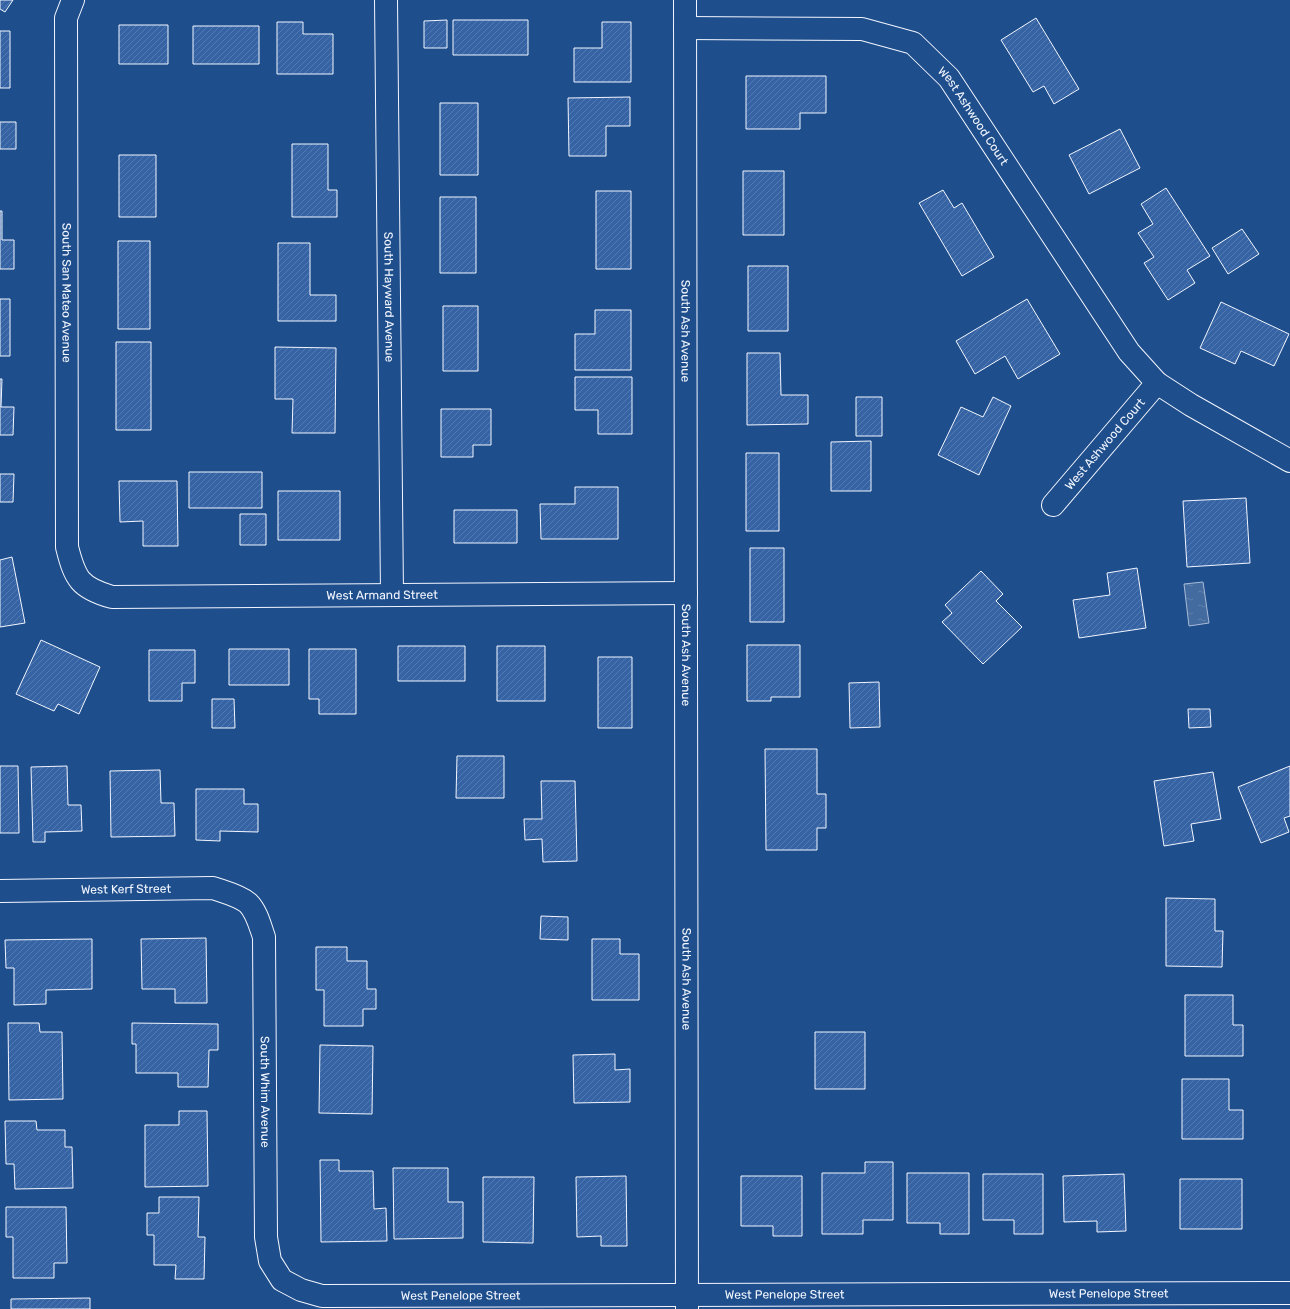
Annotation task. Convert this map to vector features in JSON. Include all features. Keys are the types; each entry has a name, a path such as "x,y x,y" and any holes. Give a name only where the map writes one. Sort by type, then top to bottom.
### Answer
{"street":[{"name":"South San Mateo Avenue","path":"73,0 66,18 67,547 72,566 82,583"},
{"name":"South Hayward Avenue","path":"386,0 392,595"},
{"name":"South Ash Avenue","path":"685,0 687,1302"},
{"name":"West Ashwood Court","path":"685,28 862,29 912,43 949,78 1129,352 1157,382 1191,405 1290,461"},
{"name":"West Ashwood Court","path":"1053,505 1157,382"},
{"name":"West Armand Street","path":"82,583 96,592 112,597 686,593"},
{"name":"West Kerf Street","path":"0,891 213,888 231,894 248,904"},
{"name":"South Whim Avenue","path":"248,904 258,918 264,938 266,1237 270,1261 282,1280"},
{"name":"West Penelope Street","path":"282,1280 301,1290 322,1296 687,1302 1290,1292"}],"water":[{"path":"1203,582 1209,623 1189,626 1184,584"}],"building":[{"path":"0,0 13,0 5,12 0,9"},
{"path":"1036,18 1079,89 1054,104 1044,86 1033,92 1001,40"},
{"path":"447,20 447,48 424,48 424,21"},
{"path":"453,20 528,20 528,55 453,55"},
{"path":"277,22 303,22 303,34 333,34 333,74 277,74"},
{"path":"602,22 631,22 631,82 574,82 574,48 602,48"},
{"path":"119,25 168,25 168,64 119,64"},
{"path":"193,26 259,26 259,64 193,64"},
{"path":"0,31 10,31 10,88 0,88"},
{"path":"746,76 826,76 826,113 800,113 800,129 746,129"},
{"path":"630,97 630,126 606,126 606,156 569,156 568,98"},
{"path":"440,103 478,103 478,175 440,175"},
{"path":"0,122 16,122 16,149 0,149"},
{"path":"1120,129 1140,168 1089,194 1069,155"},
{"path":"292,144 328,144 328,190 337,190 337,217 292,217"},
{"path":"119,155 156,155 156,217 119,217"},
{"path":"743,171 784,171 784,235 743,235"},
{"path":"1166,188 1210,256 1187,270 1195,283 1168,300 1144,263 1154,257 1138,233 1153,224 1141,204"},
{"path":"943,190 954,208 962,203 994,257 962,276 919,203"},
{"path":"596,191 631,191 631,269 596,269"},
{"path":"440,197 476,197 476,273 440,273"},
{"path":"0,211 2,211 2,240 14,240 14,269 0,269"},
{"path":"1242,229 1259,254 1228,274 1212,248"},
{"path":"118,241 150,241 150,329 118,329"},
{"path":"278,243 310,243 310,295 336,295 336,321 278,321"},
{"path":"748,266 788,266 788,331 748,331"},
{"path":"0,299 10,299 10,356 0,356"},
{"path":"1027,299 1060,354 1018,379 1005,356 975,374 956,341"},
{"path":"1221,302 1289,334 1274,366 1241,351 1235,364 1200,348"},
{"path":"443,306 478,306 478,371 443,371"},
{"path":"595,310 631,310 631,370 575,370 575,334 595,334"},
{"path":"116,342 151,342 151,430 116,430"},
{"path":"275,347 336,348 335,433 292,433 293,399 275,399"},
{"path":"747,353 780,353 781,395 808,395 808,424 747,425"},
{"path":"575,377 632,377 632,434 598,434 598,410 575,410"},
{"path":"0,379 2,379 1,407 14,407 13,435 0,435"},
{"path":"856,397 882,397 882,436 856,436"},
{"path":"993,397 1011,406 979,475 938,455 961,407 983,417"},
{"path":"441,409 491,409 491,445 473,445 473,457 441,457"},
{"path":"871,441 871,491 831,491 831,442"},
{"path":"746,453 779,453 779,531 746,531"},
{"path":"189,472 262,472 262,508 189,508"},
{"path":"0,474 14,474 13,502 0,502"},
{"path":"119,481 177,481 178,546 143,546 143,521 120,522"},
{"path":"575,487 618,487 618,539 541,539 540,504 575,504"},
{"path":"278,491 340,491 340,540 278,540"},
{"path":"1246,498 1250,563 1187,567 1183,501"},
{"path":"454,510 517,510 517,543 454,543"},
{"path":"240,514 266,514 266,545 240,545"},
{"path":"750,548 784,548 784,622 750,622"},
{"path":"12,557 25,623 0,627 0,560"},
{"path":"1137,568 1146,628 1079,638 1073,600 1110,595 1107,573"},
{"path":"981,571 1003,594 996,601 1022,627 983,664 942,622 952,613 945,605"},
{"path":"41,640 100,667 79,714 58,704 54,711 16,694"},
{"path":"747,645 800,645 800,697 771,697 771,701 747,701"},
{"path":"398,646 465,646 465,681 398,681"},
{"path":"497,646 545,646 545,701 497,701"},
{"path":"229,649 289,649 289,685 229,685"},
{"path":"309,649 356,649 356,714 319,714 319,699 309,699"},
{"path":"149,650 195,650 195,683 182,683 182,701 149,701"},
{"path":"598,657 632,657 632,728 598,728"},
{"path":"879,682 880,727 850,728 849,683"},
{"path":"212,699 234,699 235,728 212,728"},
{"path":"1188,709 1210,709 1211,727 1189,728"},
{"path":"765,749 817,749 817,794 826,794 826,828 817,828 817,850 766,850"},
{"path":"457,756 504,756 504,798 456,798"},
{"path":"0,766 18,766 19,833 0,833"},
{"path":"67,766 68,805 81,805 82,831 45,832 45,842 33,842 31,767"},
{"path":"1290,766 1290,816 1284,818 1289,832 1261,843 1238,787"},
{"path":"160,770 161,803 174,803 175,836 111,837 110,771"},
{"path":"1213,772 1221,819 1191,824 1194,841 1164,846 1154,781"},
{"path":"541,781 575,781 577,861 543,862 542,839 525,840 524,819 542,819"},
{"path":"196,789 244,789 244,804 258,804 258,832 220,831 220,841 196,840"},
{"path":"1166,898 1215,899 1215,931 1223,931 1222,967 1166,966"},
{"path":"541,916 568,917 568,940 540,939"},
{"path":"206,938 207,1003 175,1003 175,989 142,989 141,939"},
{"path":"92,939 92,989 46,990 46,1004 14,1005 14,968 6,968 5,940"},
{"path":"592,939 620,939 620,954 639,954 639,1000 592,1000"},
{"path":"316,947 347,947 347,961 367,961 367,989 376,989 376,1009 363,1009 363,1026 324,1026 324,990 316,990"},
{"path":"1185,995 1233,995 1233,1025 1243,1025 1243,1056 1185,1056"},
{"path":"8,1023 39,1023 40,1032 62,1032 63,1099 9,1100"},
{"path":"132,1023 218,1024 218,1050 209,1050 208,1087 178,1087 178,1073 136,1073 136,1044 132,1044"},
{"path":"815,1032 865,1032 865,1089 815,1089"},
{"path":"320,1045 373,1046 372,1114 319,1113"},
{"path":"615,1054 615,1070 630,1069 630,1102 574,1103 573,1055"},
{"path":"1182,1079 1229,1079 1229,1110 1243,1110 1243,1139 1182,1139"},
{"path":"179,1111 207,1111 208,1186 145,1187 145,1125 179,1125"},
{"path":"5,1121 36,1121 37,1130 65,1130 65,1147 72,1147 73,1188 15,1189 14,1164 6,1164"},
{"path":"320,1160 339,1160 339,1171 373,1171 374,1209 386,1208 387,1241 321,1242"},
{"path":"865,1162 893,1162 893,1220 863,1220 863,1234 822,1234 822,1173 865,1173"},
{"path":"393,1168 448,1168 448,1202 463,1202 463,1238 394,1239"},
{"path":"907,1173 969,1173 969,1234 940,1234 940,1223 907,1223"},
{"path":"983,1174 1043,1174 1043,1234 1014,1234 1014,1220 983,1220"},
{"path":"1124,1174 1126,1231 1097,1232 1097,1221 1064,1222 1063,1176"},
{"path":"626,1176 627,1246 601,1246 601,1236 577,1237 576,1177"},
{"path":"741,1176 802,1176 802,1236 773,1236 773,1226 741,1226"},
{"path":"483,1177 534,1177 533,1243 483,1242"},
{"path":"1180,1179 1242,1179 1242,1229 1180,1229"},
{"path":"159,1197 199,1197 198,1237 205,1237 204,1279 175,1279 176,1265 154,1265 154,1235 147,1235 147,1213 159,1213"},
{"path":"6,1207 66,1207 67,1263 54,1263 54,1278 13,1278 13,1237 6,1237"},
{"path":"90,1298 90,1309 11,1309 11,1299"}]}
